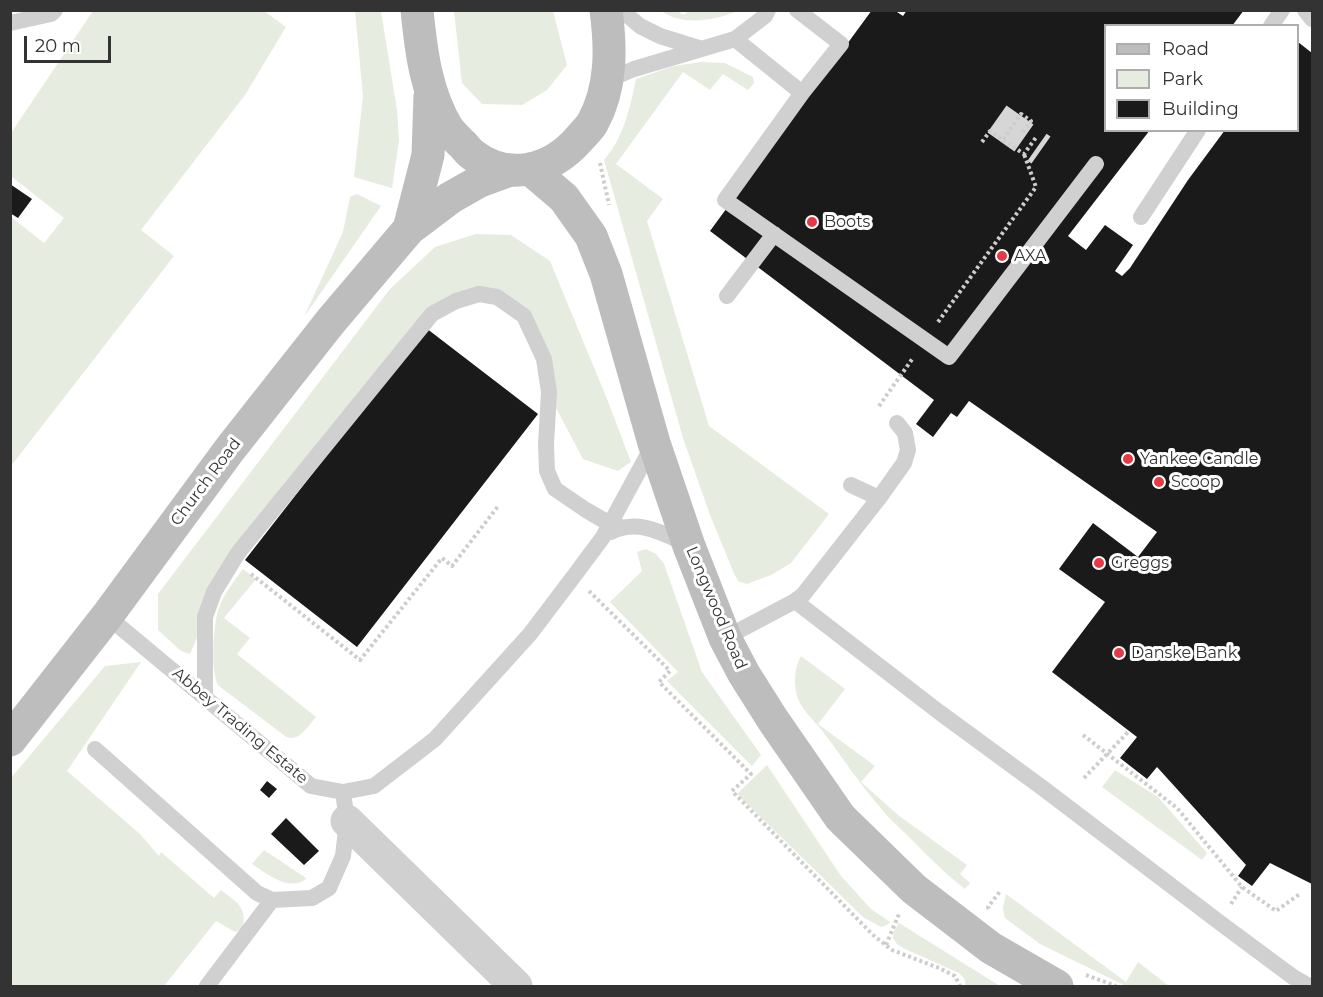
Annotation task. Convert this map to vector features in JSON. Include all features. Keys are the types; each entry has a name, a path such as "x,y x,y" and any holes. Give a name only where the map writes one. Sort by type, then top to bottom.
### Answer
{"street":[{"path":"417,10 421,51 430,91 449,130 472,154 487,164 520,170"},
{"name":"Church Road","path":"10,740 107,616 230,449 331,321 409,229 460,192 480,181 553,162 572,147 593,123 608,81 610,38 606,10"},
{"name":"Church Road","path":"409,229 428,155 430,91"},
{"name":"Longwood Road","path":"520,170 564,198 591,236 606,274 654,443 689,546 725,638 744,674 840,817 914,889 991,948 1057,987"},
{"path":"345,806 516,987"}],"lane":[{"path":"621,10 640,26 660,36 703,50"},
{"path":"608,81 634,69 735,39 768,10"},
{"path":"798,10 841,44 802,93 725,200 949,357 1096,164"},
{"path":"1272,24 1282,10"},
{"path":"1305,10 1312,19"},
{"path":"10,23 52,12"},
{"path":"735,39 802,93"},
{"path":"1141,217 1197,132"},
{"path":"727,296 774,234"},
{"path":"204,697 205,616 214,592 233,560 432,314 456,301 478,294 497,297 524,316 544,359 549,392 547,471 555,489 611,529 641,526 689,546"},
{"path":"725,638 803,595 904,463 908,450 905,433 897,423"},
{"name":"Abbey Trading Estate","path":"107,616 311,786 345,806 435,739 530,634 611,529 654,443"},
{"path":"851,485 879,498"},
{"path":"795,601 939,712 1309,987"},
{"path":"95,748 257,892 272,900 312,898 329,888 343,856 345,806"},
{"path":"207,987 272,900"}],"path":[{"path":"1003,140 1022,114 1031,121 1023,132"},
{"path":"879,406 958,292 1036,187 1024,154 990,131 982,142"},
{"path":"1024,154 1037,135"},
{"path":"603,154 599,164 609,206"},
{"path":"233,560 360,660 442,558 452,566 499,505"},
{"path":"574,576 670,671 659,682 751,774 732,791 873,935 892,950 955,976 960,987"},
{"path":"1084,778 1129,731"},
{"path":"1083,735 1177,808 1242,887 1276,911 1301,893"},
{"path":"886,945 901,911"}],"green space":[{"path":"93,11 264,11 286,27 245,95 141,230 174,256 11,466 11,217 44,243 64,218 11,176 11,133"},
{"path":"355,11 381,11 397,110 399,140 392,188 354,177 363,96"},
{"path":"454,11 553,11 567,65 547,90 522,105 482,104 462,83"},
{"path":"661,11 677,11 684,15 688,11 737,11 708,19 688,20 669,16"},
{"path":"701,62 725,63 753,77 754,83 748,90 723,74 710,90 683,72 616,164 663,199 647,221 709,426 829,514 791,563 771,575 747,584 738,581 733,571 710,515 683,438 604,160 621,132 629,111 636,79 674,66"},
{"path":"357,194 381,206 304,317 343,232 350,197"},
{"path":"476,234 511,235 550,261 631,462 618,471 583,459 555,406 524,316 497,297 427,308 233,555 190,654 181,651 158,630 158,594 390,289 435,247"},
{"path":"646,549 656,554 664,564 702,672 761,755 752,766 667,681 678,672 610,602 642,571 637,552"},
{"path":"243,569 256,579 224,618 250,638 237,654 316,717 302,733 294,738 285,736 219,686 216,680 213,648 217,615 226,593"},
{"path":"801,656 845,689 818,724 875,766 861,782 898,815 967,865 960,874 970,883 965,889 886,814 805,711 797,696 795,686 796,671"},
{"path":"141,662 67,771 140,834 159,856 161,852 214,898 221,890 236,902 242,910 243,929 235,932 216,921 164,986 11,986 11,778 105,666"},
{"path":"767,765 841,876 871,909 890,922 887,925 881,927 863,917 737,794"},
{"path":"1115,770 1158,797 1207,853 1202,860 1102,787"},
{"path":"264,850 306,879 292,884 285,883 252,864"},
{"path":"1006,894 1126,982 1138,962 1169,986 1124,985 1040,944 1005,918 1003,908"},
{"path":"899,923 1000,986 966,986 964,978 959,973 905,949 893,938"}],"building":[{"path":"872,10 894,10 903,16 907,10 1244,10 1234,24 1104,24 1104,132 1148,132 1068,236 1086,250 1105,225 1133,245 1115,271 1122,276 1130,268 1188,180 1224,132 1299,132 1299,43 1312,53 1312,884 1270,863 1252,886 1238,876 1246,865 1157,767 1147,779 1120,758 1137,737 1052,672 1105,602 1059,569 1093,523 1138,557 1157,532 969,401 957,417 951,413 933,437 916,424 934,400 710,231"},
{"path":"10,184 32,199 18,218 10,213"},
{"path":"426,328 538,414 357,647 245,560"},
{"path":"267,781 277,789 269,798 260,790"},
{"path":"286,818 319,851 304,865 271,834"}],"tunnel":[{"path":"997,119 1041,150"}],"place":[{"name":"Boots","path":"812,222"},
{"name":"AXA","path":"1002,256"},
{"name":"Yankee Candle","path":"1128,459"},
{"name":"Scoop","path":"1159,482"},
{"name":"Greggs","path":"1099,563"},
{"name":"Danske Bank","path":"1119,653"}]}
